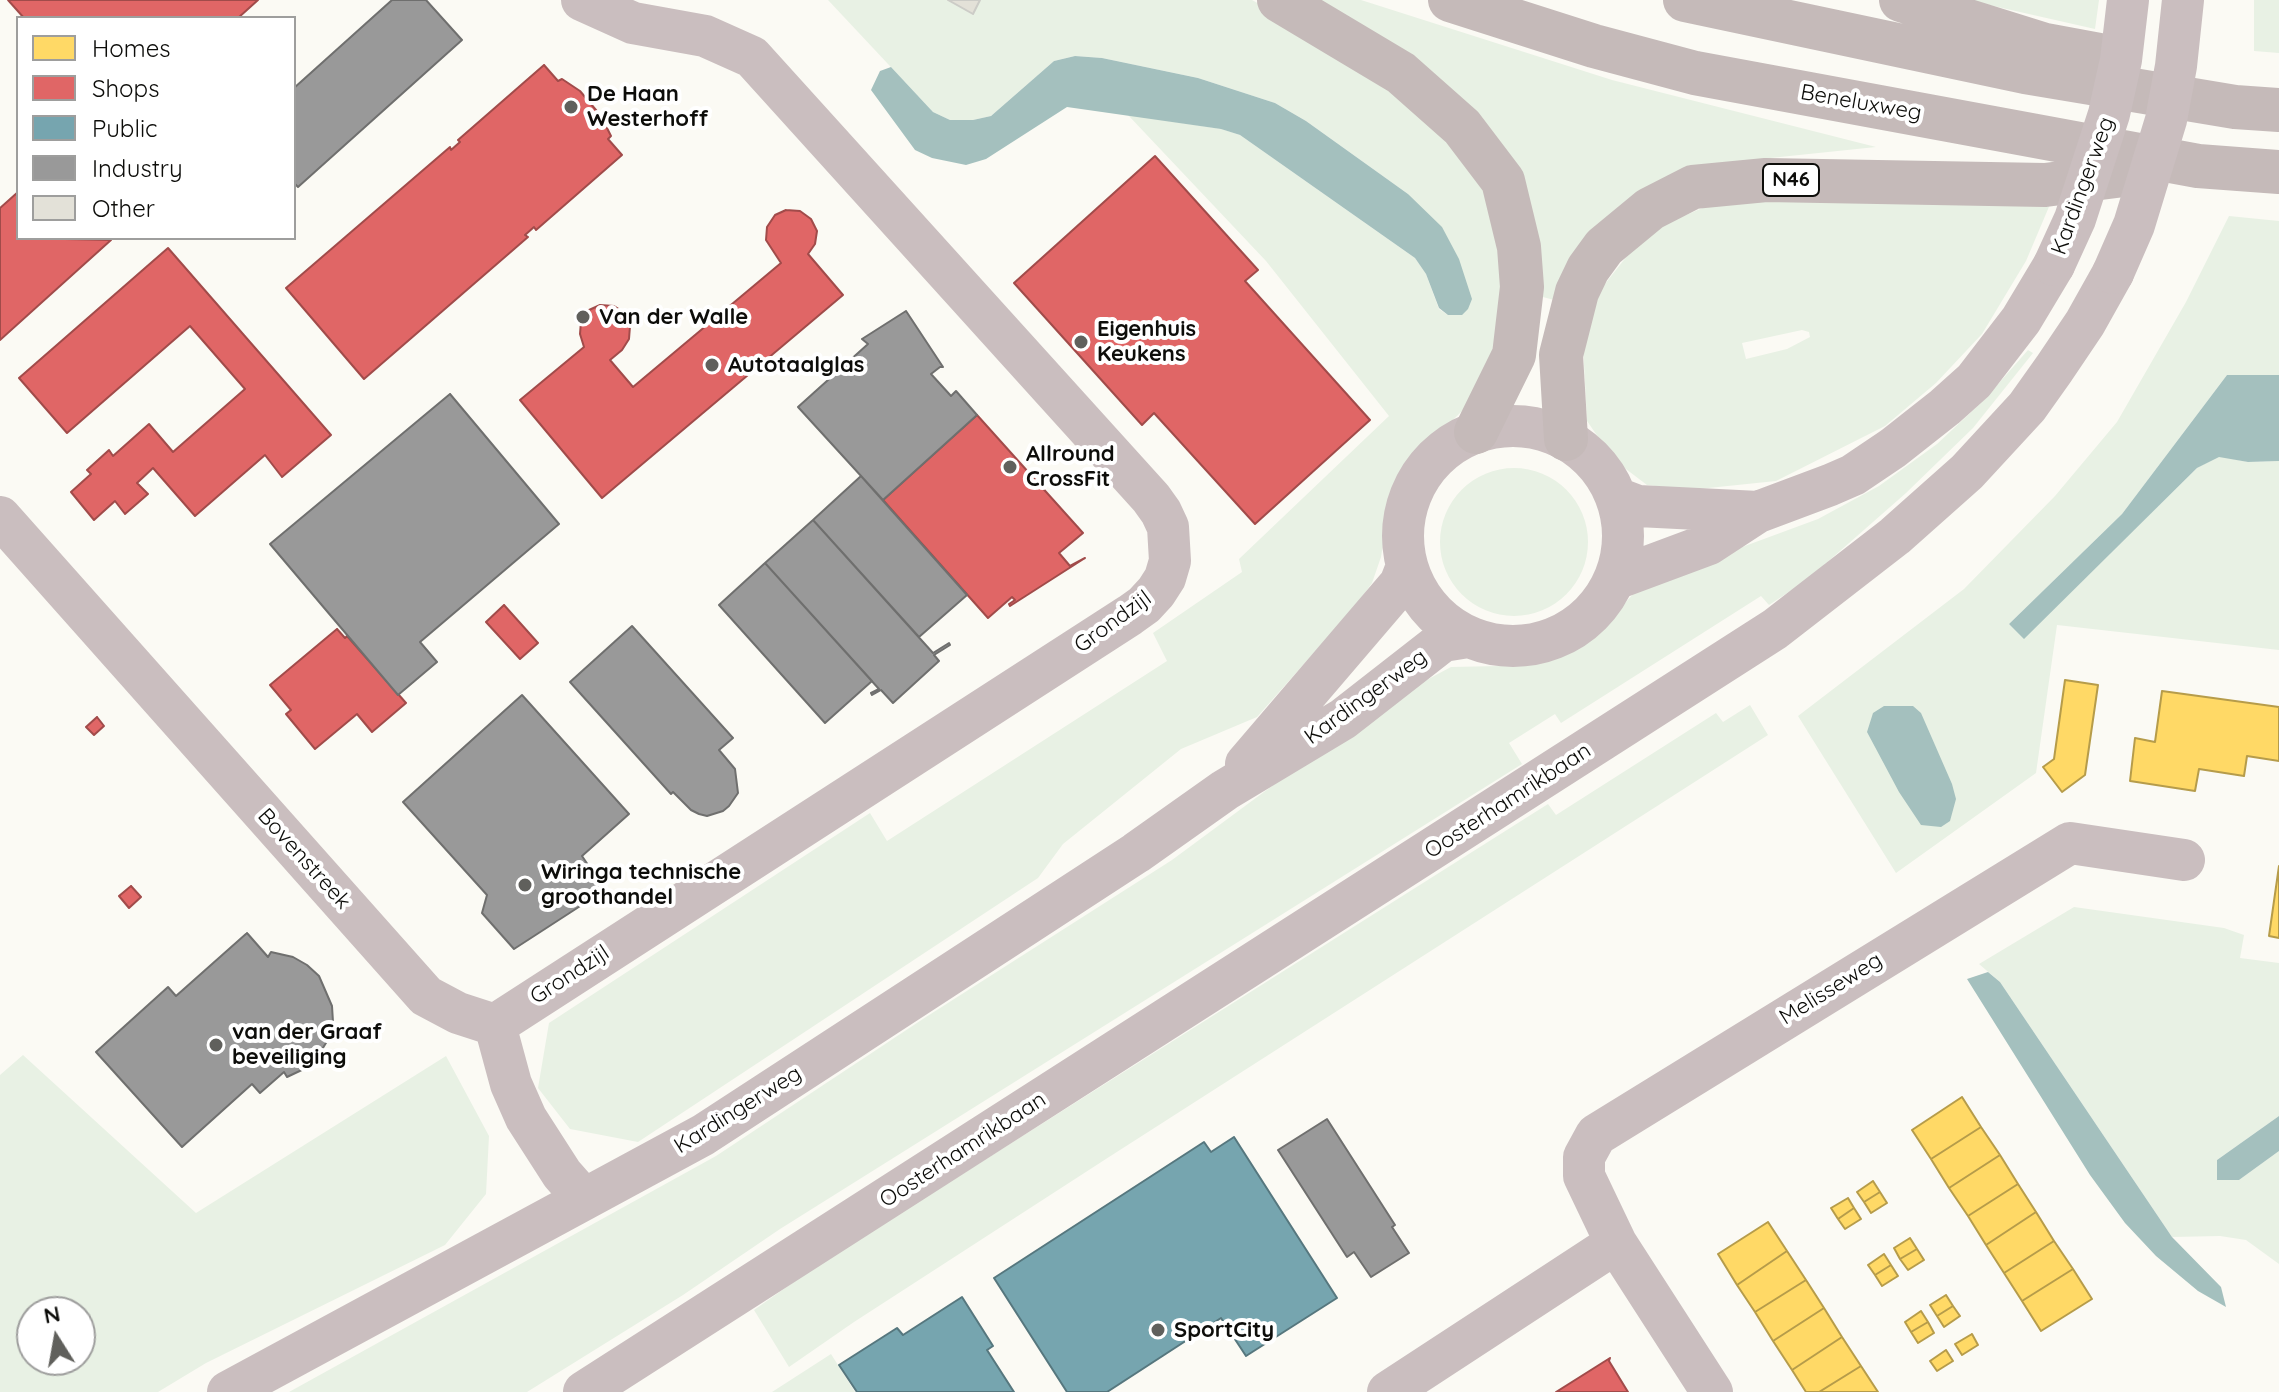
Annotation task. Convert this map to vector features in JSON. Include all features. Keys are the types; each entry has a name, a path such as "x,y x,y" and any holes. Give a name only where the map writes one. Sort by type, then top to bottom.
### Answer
{"highway":[{"path":"1279,0 1401,73 1462,127 1503,181 1519,247 1522,287 1514,355 1476,432"},
{"name":"Beneluxweg","path":"1450,0 1594,46 1695,73 2198,166 2279,172"},
{"path":"1685,0 2025,72 2235,107 2279,110"},
{"path":"1901,0 2045,45 2238,80 2279,91"},
{"name":"N46","path":"1566,439 1561,355 1577,292 1588,269 1604,247 1650,209 1693,187 1766,180 2045,185 2198,166"}],"street":[{"name":"Grondzijl","path":"495,1025 1130,615 1156,592 1165,578 1170,561 1168,527 1151,498 752,57 705,36 633,23 582,0"},
{"name":"Kardingerweg","path":"1615,579 1709,544 1758,512 1853,475 1893,448 1974,381 2033,302 2054,265 2085,193 2109,114 2121,60 2128,0"},
{"name":"Oosterhamrikbaan","path":"584,1392 1775,629 1895,536 1967,472 2027,407 2085,323 2113,273 2143,199 2166,120 2183,0"},
{"path":"1499,426 1522,426 1545,430 1566,439 1588,454 1605,474 1617,498 1624,538 1615,579 1590,615 1554,638 1533,645 1511,646 1468,637 1444,621 1423,601 1407,566 1403,525 1415,486 1440,453 1476,432 1499,426"},
{"name":"Kardingerweg","path":"1617,498 1638,506 1758,512"},
{"name":"Bovenstreek","path":"0,517 426,996 458,1013 495,1025"},
{"name":"Kardingerweg","path":"1225,790 1400,584 1407,566"},
{"name":"Kardingerweg","path":"228,1392 703,1135 1124,862 1225,790 1343,719 1443,641 1468,637"},
{"name":"Melisseweg","path":"1712,1392 1616,1243 1584,1176 1584,1157 1596,1135 2070,843 2184,860"},
{"path":"495,1025 511,1084 526,1118 555,1165 584,1199"},
{"path":"1388,1392 1616,1243"}],"shaded area":[{"path":"828,0 1252,0 1377,70 1464,150 1500,211 1510,305 1489,376 1462,411 1408,465 1390,501 1381,557 1372,583 1257,717 1181,749 1063,844 1038,878 638,1142 570,1129 538,1088 549,1023 870,813 887,841 1167,661 1153,633 1242,572 1239,559 1389,416 1266,261 1128,115 1222,129 1240,135 1415,258 1426,274 1439,309 1448,315 1408,194 1306,121 1275,103 1198,78 1102,58 1075,56 1054,61 991,116 950,120 933,112"},
{"path":"1312,0 1361,0 1612,80 1876,147 1732,162 1558,301 1539,296 1531,224"},
{"path":"1967,0 2099,0 2095,29"},
{"path":"2254,0 2279,0 2279,53 2254,51"},
{"path":"1726,198 2051,202 2026,261 1982,334 1936,383 1885,426 1776,481 1689,490 1647,485 1614,460 1587,421 1583,346 1593,299 1646,232","holes":["1802,330 1809,332 1810,337 1787,349 1746,359 1742,343"]},
{"path":"2229,216 2279,221 2279,375 2227,375 2122,514 2009,624 2024,638 2197,468 2219,456 2248,462 2279,461 2279,650 2057,625 2036,773 1896,873 1798,716 1964,589 2055,496 2117,422 2186,302"},
{"path":"2028,350 2033,353 1973,428 1906,493 1807,580 1769,605 1761,596 1561,723 1555,714 1509,743 1522,764 780,1229 683,1295 527,1392 289,1392 716,1156 1172,860 1387,701 1451,667 1499,666 1544,657 1592,640 1642,584 1818,519 1879,486 1937,444 1984,400"},
{"path":"1514,468 1542,473 1567,489 1583,514 1588,542 1583,570 1567,595 1542,611 1514,616 1486,611 1461,595 1445,570 1440,542 1445,514 1461,489 1486,473"},
{"path":"1750,705 1768,735 1109,1157 789,1367 754,1310 812,1269 1548,804 1556,815 1716,713 1723,722"},
{"path":"2074,907 2224,928 2244,935 2240,958 2279,963 2279,1116 2217,1160 2239,1180 2279,1151 2279,1264 2246,1240 2220,1236 2172,1237 2000,982 1979,964"},
{"path":"23,1055 196,1213 446,1056 489,1136 486,1194 445,1245 206,1363 158,1392 0,1392 0,1075"},
{"path":"831,1354 855,1392 772,1392"}],"water":[{"path":"1075,56 1102,58 1198,78 1275,103 1306,121 1408,194 1442,227 1459,259 1472,299 1468,309 1462,315 1448,315 1439,308 1426,274 1415,258 1240,135 1221,129 1067,107 986,159 966,165 932,158 915,150 871,90 880,71 891,67 933,112 950,120 973,120 991,116 1054,61"},
{"path":"2227,375 2279,375 2279,461 2248,462 2219,457 2197,468 2024,639 2009,624 2122,514"},
{"path":"1884,706 1913,706 1921,713 1956,799 1950,821 1941,827 1921,825 1899,792 1867,732 1873,713"},
{"path":"1988,972 2000,982 2172,1237 2221,1287 2226,1307 2198,1291 2156,1256 2125,1223 2090,1175 1967,979"},
{"path":"2279,1116 2279,1151 2239,1180 2217,1180 2217,1160"}],"building: Homes":[{"path":"2065,680 2098,685 2085,775 2062,792 2043,767 2054,759"},
{"path":"2162,691 2279,707 2279,761 2247,756 2244,776 2199,769 2195,791 2130,781 2135,738 2155,742"},
{"path":"2279,866 2279,938 2269,936"},
{"path":"1962,1097 1981,1127 1931,1159 1912,1130"},
{"path":"1981,1127 2000,1155 1949,1188 1931,1159"},
{"path":"2000,1155 2018,1184 1968,1216 1949,1188"},
{"path":"1873,1181 1880,1192 1864,1202 1857,1192"},
{"path":"2018,1184 2036,1212 1986,1245 1968,1216"},
{"path":"1880,1192 1887,1203 1871,1213 1864,1202"},
{"path":"1848,1198 1854,1208 1838,1219 1831,1208"},
{"path":"1854,1208 1861,1219 1845,1229 1838,1219"},
{"path":"2036,1212 2054,1241 2004,1273 1986,1245"},
{"path":"1768,1222 1787,1251 1737,1285 1718,1254"},
{"path":"1910,1238 1917,1249 1900,1259 1894,1248"},
{"path":"2054,1241 2073,1269 2022,1301 2004,1273"},
{"path":"1917,1249 1924,1260 1908,1270 1900,1259"},
{"path":"1787,1251 1806,1280 1755,1312 1737,1285"},
{"path":"1884,1254 1891,1265 1875,1275 1868,1265"},
{"path":"1891,1265 1898,1276 1882,1286 1875,1275"},
{"path":"2073,1269 2092,1299 2041,1331 2022,1301"},
{"path":"1806,1280 1824,1308 1773,1341 1755,1312"},
{"path":"1946,1295 1953,1306 1937,1316 1930,1305"},
{"path":"1953,1306 1960,1316 1944,1327 1937,1316"},
{"path":"1824,1308 1842,1337 1792,1370 1773,1341"},
{"path":"1921,1311 1928,1322 1911,1332 1905,1322"},
{"path":"1928,1322 1934,1333 1918,1343 1911,1332"},
{"path":"1972,1334 1978,1345 1962,1355 1955,1344"},
{"path":"1842,1337 1861,1366 1819,1392 1806,1392 1792,1370"},
{"path":"1946,1350 1953,1361 1937,1371 1930,1361"},
{"path":"1861,1366 1878,1392 1819,1392"}],"building: Shops":[{"path":"8,0 258,0 240,16 22,16"},
{"path":"544,65 558,81 562,79 580,91 601,116 611,136 608,139 622,155 536,230 534,227 525,235 528,237 364,379 286,288 450,147 451,150 460,142 458,140"},
{"path":"1155,156 1258,270 1245,281 1370,420 1255,524 1154,413 1142,425 1014,283"},
{"path":"16,194 16,240 111,240 0,340 0,208"},
{"path":"786,210 800,211 811,219 817,231 815,244 808,254 843,295 602,498 520,400 584,347 580,334 581,321 589,310 600,305 614,306 625,313 630,326 629,339 610,360 633,387 781,263 766,240 767,227 775,215"},
{"path":"168,248 331,435 282,477 265,455 195,516 153,468 137,483 148,494 125,514 115,501 94,520 71,492 91,474 87,470 109,450 113,456 149,424 173,452 245,389 190,326 67,433 19,378"},
{"path":"977,415 1083,533 1059,553 1070,566 1085,558 1010,606 1015,600 1012,597 988,618 883,500"},
{"path":"504,605 538,643 520,659 486,622"},
{"path":"337,629 345,638 347,636 406,703 372,732 357,714 315,749 286,714 291,710 270,685"},
{"path":"97,717 104,726 94,735 86,727"},
{"path":"131,886 141,897 129,908 119,896"},
{"path":"1610,1358 1628,1392 1556,1392"}],"building: Public":[{"path":"1234,1137 1337,1298 1246,1356 1221,1318 1107,1392 1067,1392 994,1278 1204,1142 1211,1152"},
{"path":"962,1297 993,1346 987,1350 1014,1392 857,1392 839,1365 897,1328 903,1335"}],"building: Industry":[{"path":"392,0 426,0 462,40 298,187 296,86"},
{"path":"906,311 943,367 931,374 951,396 956,391 977,415 883,500 798,407 868,344 862,339"},
{"path":"450,394 559,524 420,642 437,662 398,695 270,544"},
{"path":"861,476 967,595 919,637 813,520"},
{"path":"813,520 933,653 950,645 934,655 939,661 893,703 881,690 872,695 879,689 765,563"},
{"path":"765,563 872,681 825,723 719,605"},
{"path":"632,626 733,738 719,750 735,769 738,793 723,811 707,816 699,814 673,792 671,794 570,682"},
{"path":"522,695 629,814 582,856 605,890 514,949 482,913 487,895 403,802"},
{"path":"247,933 268,957 271,952 293,957 319,976 332,1006 333,1022 329,1038 306,1068 287,1077 284,1072 260,1093 252,1084 182,1147 96,1052 168,987 176,996"},
{"path":"1327,1119 1395,1225 1392,1227 1409,1253 1371,1277 1354,1252 1347,1257 1278,1150"}],"building: Other":[{"path":"948,0 980,0 973,14"}],"place":[{"name":"De Haan Westerhoff","path":"571,107"},
{"name":"Van der Walle","path":"583,317"},
{"name":"Eigenhuis Keukens","path":"1081,342"},
{"name":"Autotaalglas","path":"712,365"},
{"name":"Allround CrossFit","path":"1010,467"},
{"name":"Wiringa technische groothandel","path":"525,885"},
{"name":"van der Graaf beveiliging","path":"216,1045"},
{"name":"SportCity","path":"1158,1330"}]}
